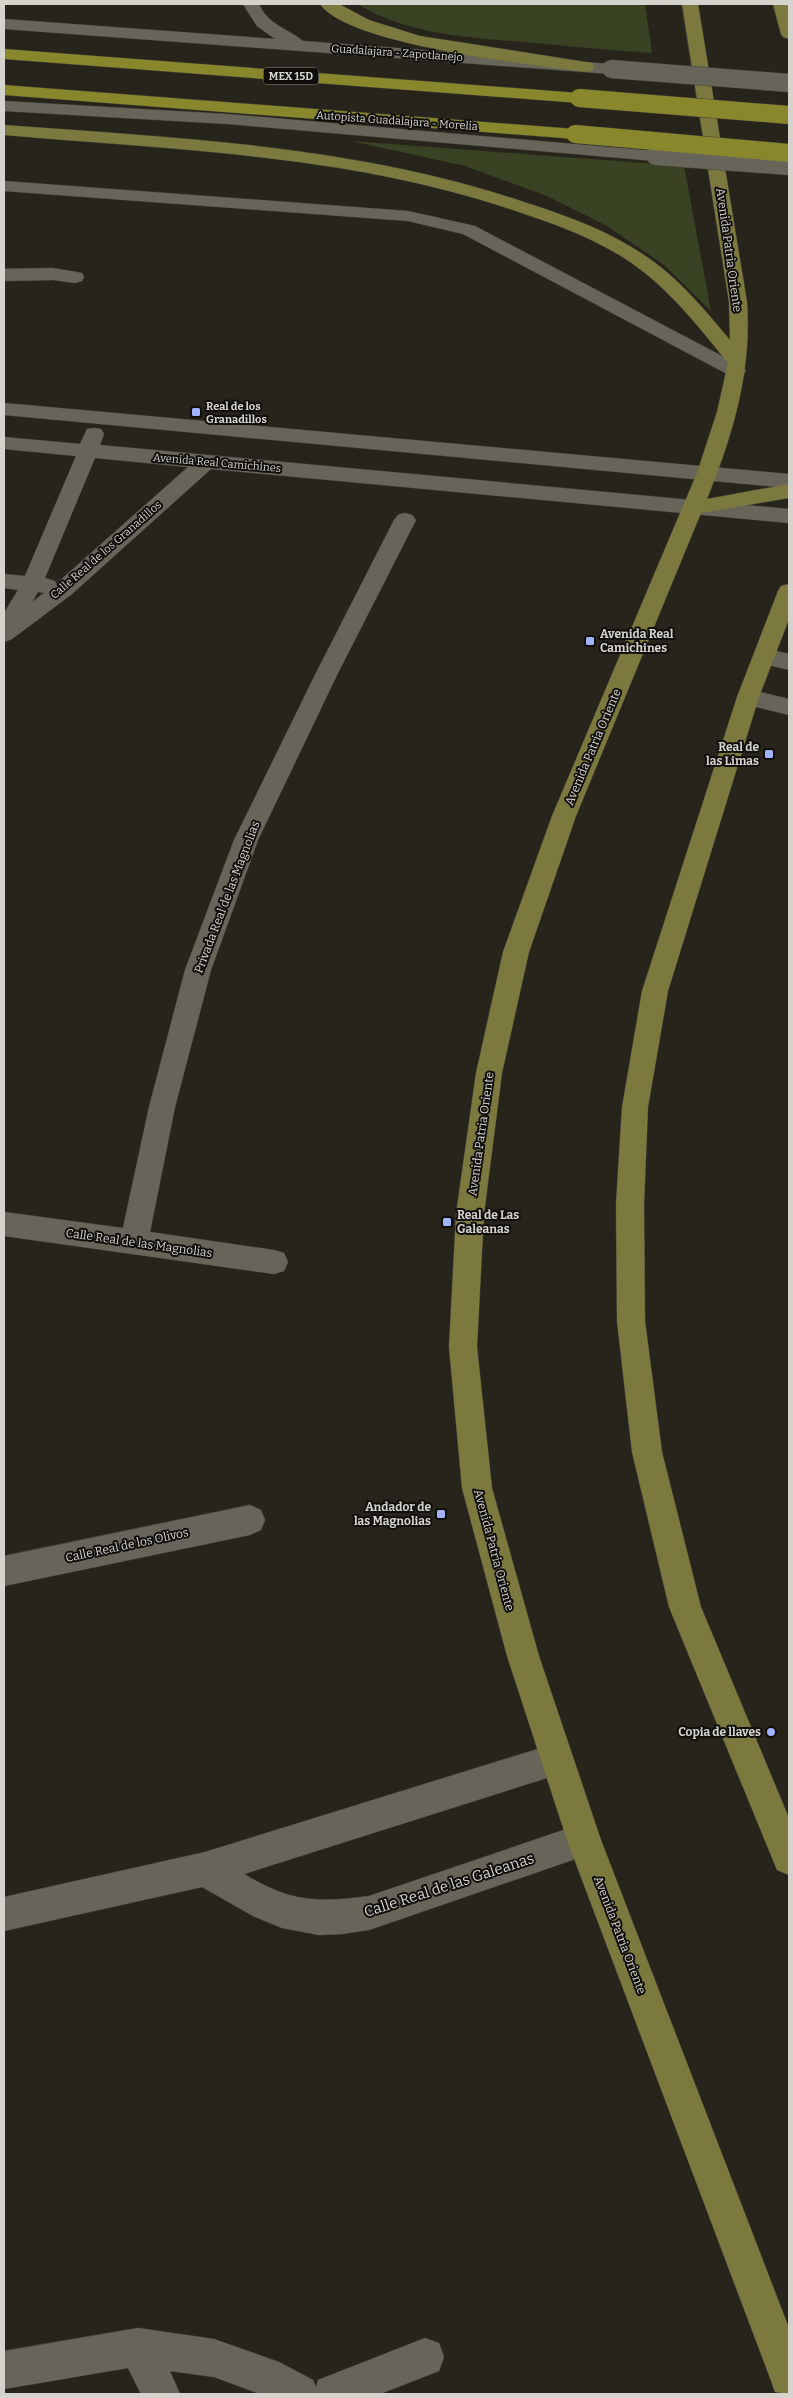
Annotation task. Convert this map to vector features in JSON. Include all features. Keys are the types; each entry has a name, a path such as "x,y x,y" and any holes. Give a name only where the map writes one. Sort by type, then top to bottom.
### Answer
{"highway":[{"name":"MEX 15D","path":"4,54 789,116"},
{"name":"Autopista Guadalajara - Morelia","path":"4,90 575,134 789,153"}],"main road":[{"path":"328,4 345,16 376,30 418,42 586,67"},
{"name":"Avenida Patria Oriente","path":"690,4 738,302 736,367 725,417 707,473 564,816 516,952 489,1073 470,1214 463,1347 477,1488 523,1656 584,1840 789,2378"},
{"path":"781,4 789,34"},
{"path":"4,130 310,156 392,170 473,190 569,224 615,244 682,295 703,318 736,367"},
{"path":"692,508 789,491"},
{"path":"786,1840 685,1607 647,1452 631,1321 630,1204 635,1107 655,991 748,697 789,591"}],"street":[{"path":"251,4 255,14 271,30 309,47"},
{"name":"Guadalajara - Zapotlanejo","path":"4,24 789,83"},
{"path":"4,106 227,119 789,166"},
{"path":"4,186 408,216 445,222 469,230 736,367"},
{"path":"4,275 53,274 75,277"},
{"path":"4,409 789,481"},
{"name":"Calle Real de los Granadillos","path":"4,633 32,584 88,451 98,418"},
{"name":"Avenida Real Camichines","path":"4,443 789,516"},
{"name":"Calle Real de los Granadillos","path":"4,633 64,589 206,462"},
{"name":"Privada Real de las Magnolias","path":"134,1241 162,1107 198,970 246,840 326,675 406,520"},
{"path":"4,581 64,589"},
{"path":"764,656 789,662"},
{"path":"748,697 789,707"},
{"name":"Calle Real de las Magnolias","path":"4,1224 274,1262"},
{"name":"Calle Real de los Olivos","path":"4,1571 250,1520"},
{"path":"4,1914 205,1869 557,1759"},
{"name":"Calle Real de las Galeanas","path":"205,1869 256,1902 281,1913 308,1918 338,1918 369,1913 584,1840"},
{"path":"4,2370 138,2347 214,2358 265,2376 299,2394"},
{"path":"138,2347 161,2394"},
{"path":"332,2394 425,2357"}],"green space":[{"path":"357,4 645,4 652,53 438,33 397,22"},
{"path":"351,141 684,166 711,311 664,265 607,226 547,196 465,166"}],"place":[{"name":"Real de los Granadillos","path":"196,412"},
{"name":"Avenida Real Camichines","path":"590,641"},
{"name":"Real de las Limas","path":"769,754"},
{"name":"Real de Las Galeanas","path":"447,1222"},
{"name":"Andador de las Magnolias","path":"441,1514"},
{"name":"Copia de llaves","path":"771,1732"}]}
